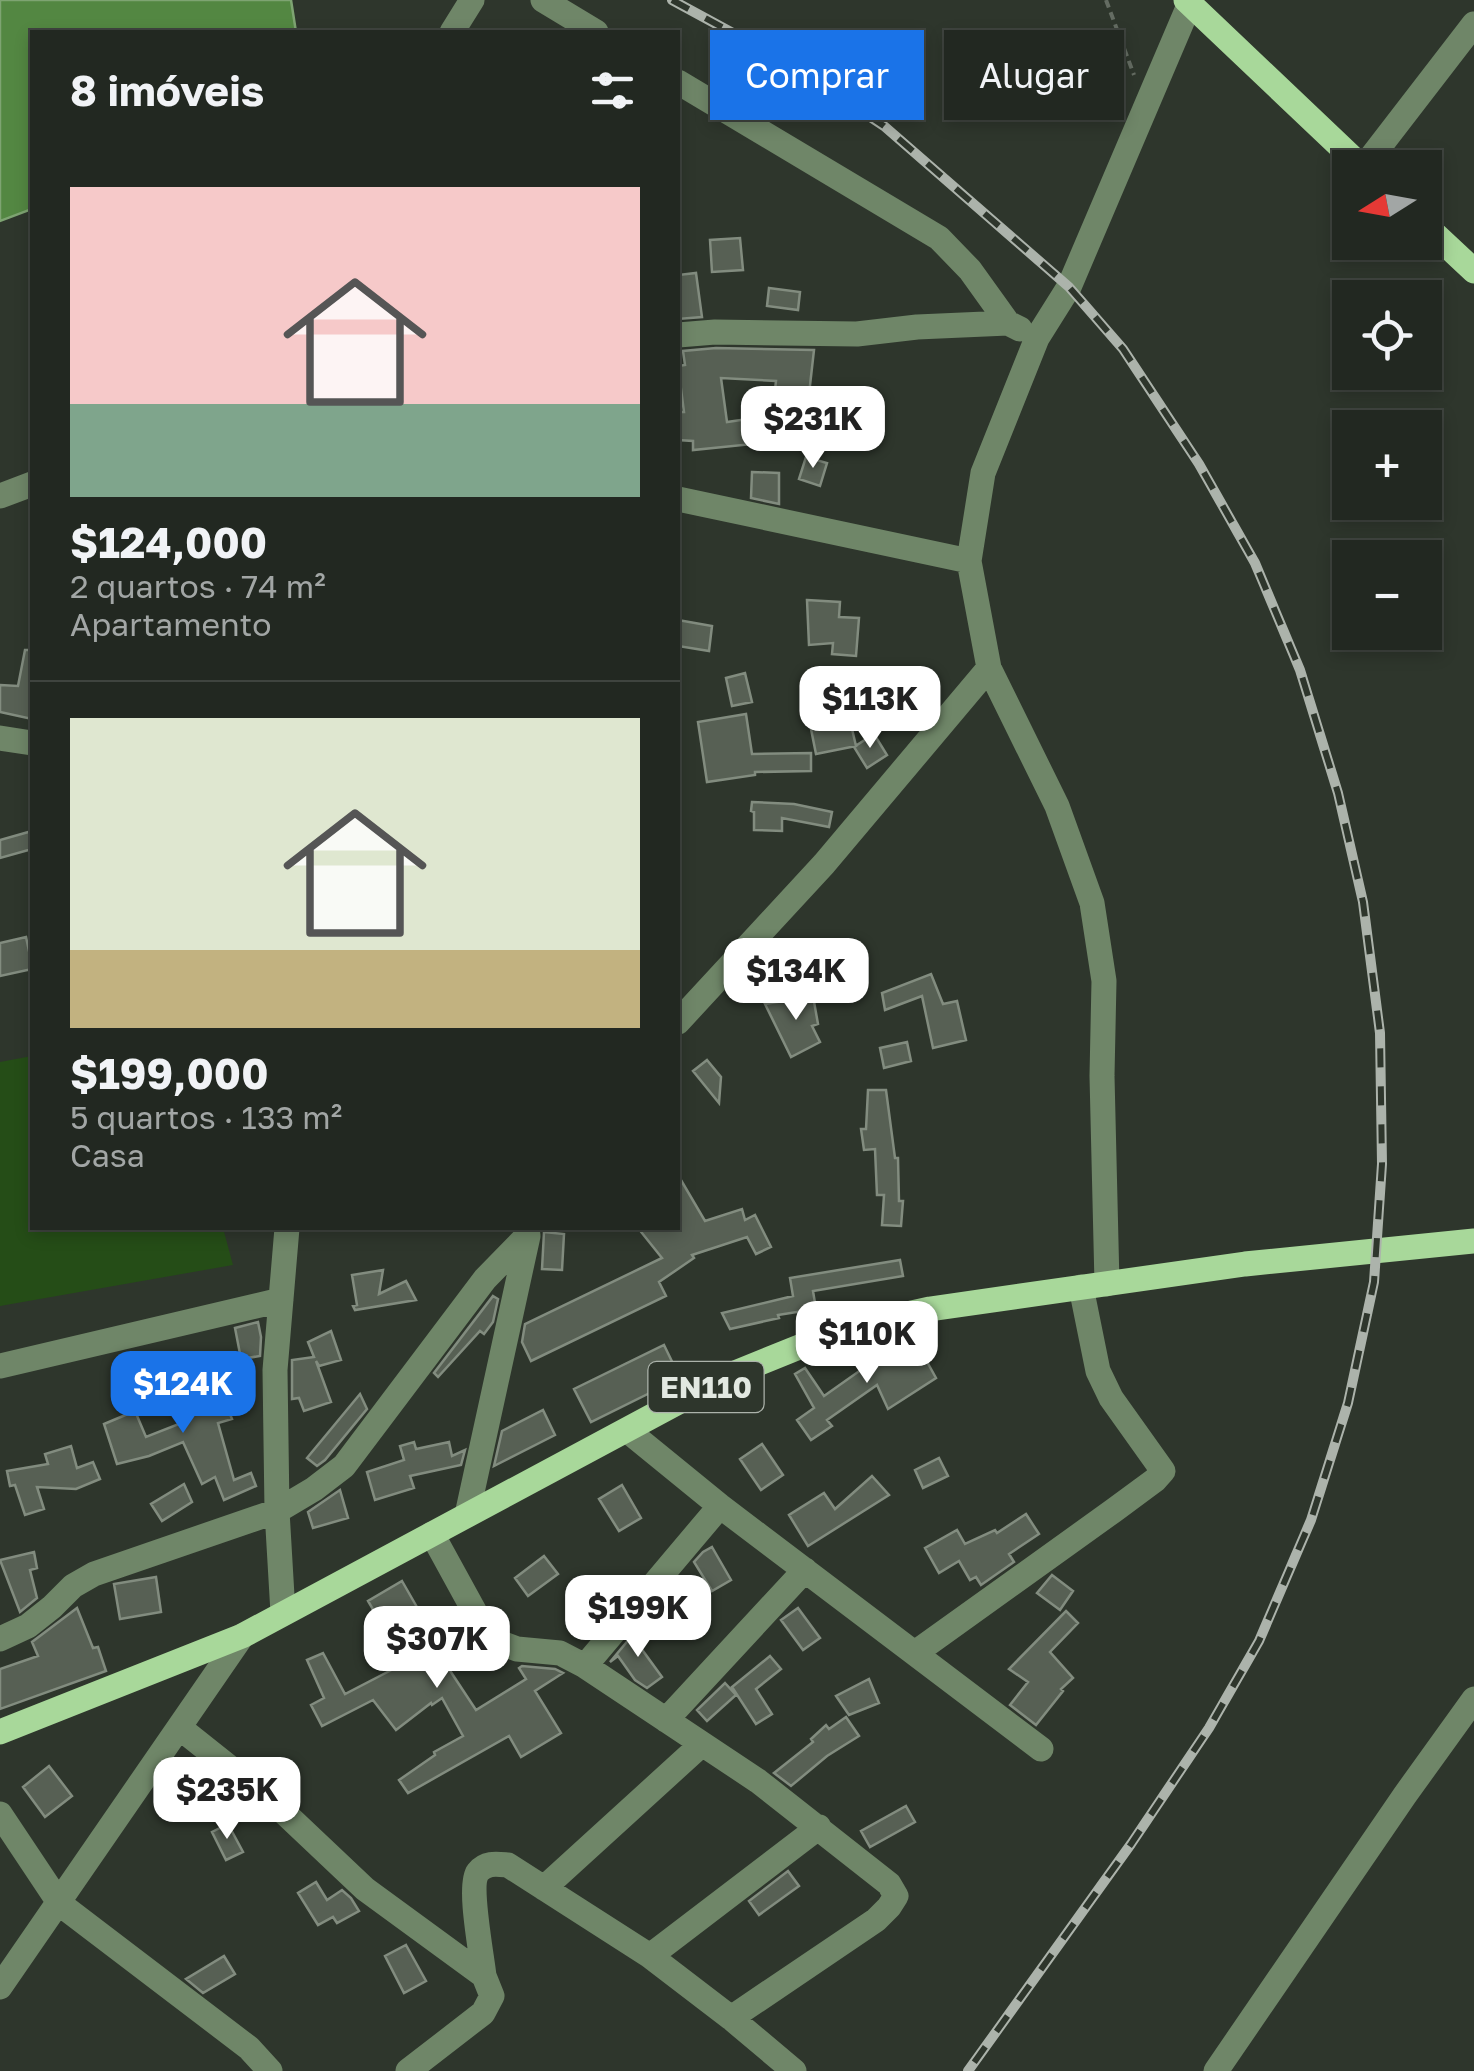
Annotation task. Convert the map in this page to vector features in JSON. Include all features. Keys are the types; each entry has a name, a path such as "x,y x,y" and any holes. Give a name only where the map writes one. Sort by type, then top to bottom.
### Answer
{"main road":[{"path":"1188,2 1344,150"},
{"path":"1442,241 1474,271"},
{"name":"EN110","path":"0,1732 242,1636 725,1377 830,1335 930,1309 1246,1264 1474,1241"}],"street":[{"path":"453,30 472,0"},
{"path":"543,0 593,30"},
{"path":"1107,1284 1104,981 1092,902 1058,806 989,668 969,561 983,474 1037,338 1069,286 1188,2"},
{"path":"1377,150 1474,24"},
{"path":"680,83 939,238 970,270 1008,323 1037,338"},
{"path":"680,335 858,334 1008,323"},
{"path":"0,496 30,485"},
{"path":"680,499 969,561"},
{"path":"680,1020 824,864 989,668"},
{"path":"0,738 30,743"},
{"path":"283,1613 275,1370 288,1230"},
{"path":"0,1639 28,1626 73,1586 94,1574 277,1511 344,1466 485,1279 530,1231"},
{"path":"467,1514 530,1231"},
{"path":"915,1654 1156,1480 1163,1471 1111,1398 1098,1370 1080,1288"},
{"path":"0,1366 281,1300"},
{"path":"628,1430 720,1506 1041,1749"},
{"path":"585,1666 720,1506"},
{"path":"432,1534 482,1627 498,1642 560,1653 585,1666 758,1781 889,1884 896,1896 876,1920 731,2018"},
{"path":"666,1720 805,1570"},
{"path":"0,1987 242,1636"},
{"path":"1216,2071 1474,1698"},
{"path":"180,1728 273,1802 365,1890 484,1976"},
{"path":"544,1888 702,1744"},
{"path":"0,1814 60,1904 249,2048 270,2071"},
{"path":"650,1956 819,1827"},
{"path":"408,2071 489,2005 492,1996 484,1976 474,1892 475,1876 481,1868 494,1864 508,1864 650,1956 794,2071"}],"path":[{"path":"1106,0 1147,107"}],"shaded area":[{"path":"0,0 291,0 296,30 30,30 30,210 0,221"},
{"path":"30,1056 30,1230 224,1230 233,1265 0,1306 0,1062"}],"building":[{"path":"740,238 743,270 712,272 710,240"},
{"path":"696,273 702,317 680,319 680,275"},
{"path":"769,288 800,292 798,310 767,306"},
{"path":"814,350 807,412 773,408 776,381 721,378 727,422 755,418 755,414 784,415 783,441 752,440 753,444 693,450 693,441 680,440 680,412 684,412 680,381 680,366 685,365 683,351"},
{"path":"806,457 827,463 820,486 799,479"},
{"path":"752,472 779,473 779,504 751,498"},
{"path":"807,600 840,602 839,617 859,618 856,656 832,654 833,643 809,645"},
{"path":"680,620 712,626 709,651 680,646"},
{"path":"25,650 30,650 30,719 0,712 0,685 18,686"},
{"path":"745,673 752,702 732,706 726,678"},
{"path":"746,714 752,754 811,753 811,771 755,772 707,782 698,722"},
{"path":"849,716 856,746 816,754 810,724"},
{"path":"874,734 887,755 867,768 854,747"},
{"path":"752,802 794,804 832,812 829,827 782,818 782,831 754,830"},
{"path":"30,832 30,850 0,858 0,840"},
{"path":"26,937 30,969 0,976 0,943"},
{"path":"931,974 943,1004 957,1001 966,1040 933,1048 922,996 885,1010 882,993"},
{"path":"813,996 818,1024 812,1026 820,1042 791,1057 765,1004"},
{"path":"907,1042 911,1061 884,1068 880,1048"},
{"path":"707,1060 721,1077 719,1103 693,1071"},
{"path":"868,1090 886,1090 898,1158 899,1201 903,1201 901,1226 882,1225 884,1195 877,1195 875,1149 864,1150 861,1129 866,1129"},
{"path":"680,1178 705,1221 742,1209 745,1220 755,1215 771,1247 756,1254 747,1237 692,1255 694,1258 659,1282 666,1296 531,1361 522,1342 525,1324 662,1258 640,1230 680,1230"},
{"path":"544,1232 564,1234 562,1270 542,1269"},
{"path":"900,1260 903,1276 813,1291 816,1309 730,1329 722,1313 793,1296 790,1278"},
{"path":"383,1270 379,1294 406,1281 416,1300 355,1310 352,1275"},
{"path":"493,1296 498,1299 493,1322 438,1377 434,1373"},
{"path":"258,1322 260,1356 241,1359 235,1328"},
{"path":"331,1331 341,1360 319,1366 316,1361 331,1402 304,1411 299,1398 292,1399 292,1360 314,1357 308,1342"},
{"path":"915,1340 936,1378 888,1409 877,1385 827,1420 832,1426 811,1440 797,1420 814,1408 795,1374 805,1368 824,1396 882,1355"},
{"path":"664,1345 680,1378 591,1422 574,1389"},
{"path":"195,1367 205,1411 226,1404 232,1419 218,1423 234,1480 251,1473 256,1486 224,1500 215,1477 202,1484 183,1442 117,1464 104,1424 135,1411 146,1437 179,1424 168,1374"},
{"path":"360,1394 367,1409 317,1466 307,1458"},
{"path":"543,1410 555,1435 494,1466 502,1431"},
{"path":"414,1442 416,1449 449,1442 452,1456 465,1450 461,1465 410,1476 414,1488 375,1500 367,1472 404,1460 400,1446"},
{"path":"762,1444 783,1475 761,1490 740,1459"},
{"path":"71,1446 77,1468 93,1462 100,1479 76,1489 37,1487 44,1509 25,1515 7,1471 48,1464 45,1454"},
{"path":"939,1458 948,1476 923,1488 915,1470"},
{"path":"872,1476 889,1495 808,1546 789,1515 824,1493 835,1509"},
{"path":"184,1484 192,1502 162,1521 151,1504"},
{"path":"622,1485 641,1518 619,1531 599,1499"},
{"path":"340,1490 348,1518 313,1528 308,1512"},
{"path":"1026,1514 1039,1534 1009,1554 1014,1562 981,1585 976,1577 970,1580 959,1561 939,1573 925,1548 957,1530 965,1544 995,1530 997,1533"},
{"path":"712,1547 731,1580 712,1591 694,1562"},
{"path":"34,1552 37,1568 30,1570 37,1598 20,1612 0,1560"},
{"path":"544,1556 558,1574 528,1596 515,1578"},
{"path":"1052,1575 1073,1591 1060,1610 1037,1593"},
{"path":"156,1577 161,1612 120,1619 114,1584"},
{"path":"402,1581 433,1635 459,1616 466,1630 437,1651 476,1710 526,1679 519,1668 522,1666 563,1673 535,1691 561,1733 521,1757 509,1736 408,1793 399,1780 434,1752 463,1736 442,1698 396,1730 373,1700 322,1726 311,1705 324,1698 307,1660 323,1653 345,1694 399,1666 388,1635 368,1601"},
{"path":"77,1608 106,1671 0,1709 0,1669 38,1656 32,1642"},
{"path":"798,1608 820,1638 803,1650 781,1620"},
{"path":"1066,1611 1078,1623 1050,1652 1073,1678 1036,1725 1010,1705 1028,1682 1009,1669"},
{"path":"641,1625 648,1638 638,1644 662,1677 647,1688 635,1680 618,1656 610,1662"},
{"path":"770,1656 781,1669 756,1689 772,1714 756,1724 732,1687"},
{"path":"869,1679 879,1703 849,1715 836,1696"},
{"path":"725,1683 736,1695 707,1721 697,1710"},
{"path":"846,1717 859,1736 791,1786 774,1773 813,1742 811,1739 826,1725 829,1729"},
{"path":"49,1766 72,1796 45,1817 23,1787"},
{"path":"906,1806 915,1822 870,1847 861,1831"},
{"path":"228,1824 243,1852 226,1860 212,1832"},
{"path":"788,1871 799,1886 759,1915 749,1901"},
{"path":"316,1882 327,1900 342,1890 359,1911 337,1923 333,1917 318,1925 298,1893"},
{"path":"406,1945 426,1981 404,1993 385,1956"},
{"path":"224,1956 235,1974 203,1993 186,1979"}],"railway":[{"path":"672,0 797,68 884,126 1069,287 1123,349 1199,464 1255,563 1300,670 1338,793 1363,902 1380,1033 1382,1164 1374,1282 1348,1403 1311,1520 1259,1641 1209,1728 968,2071"}]}
